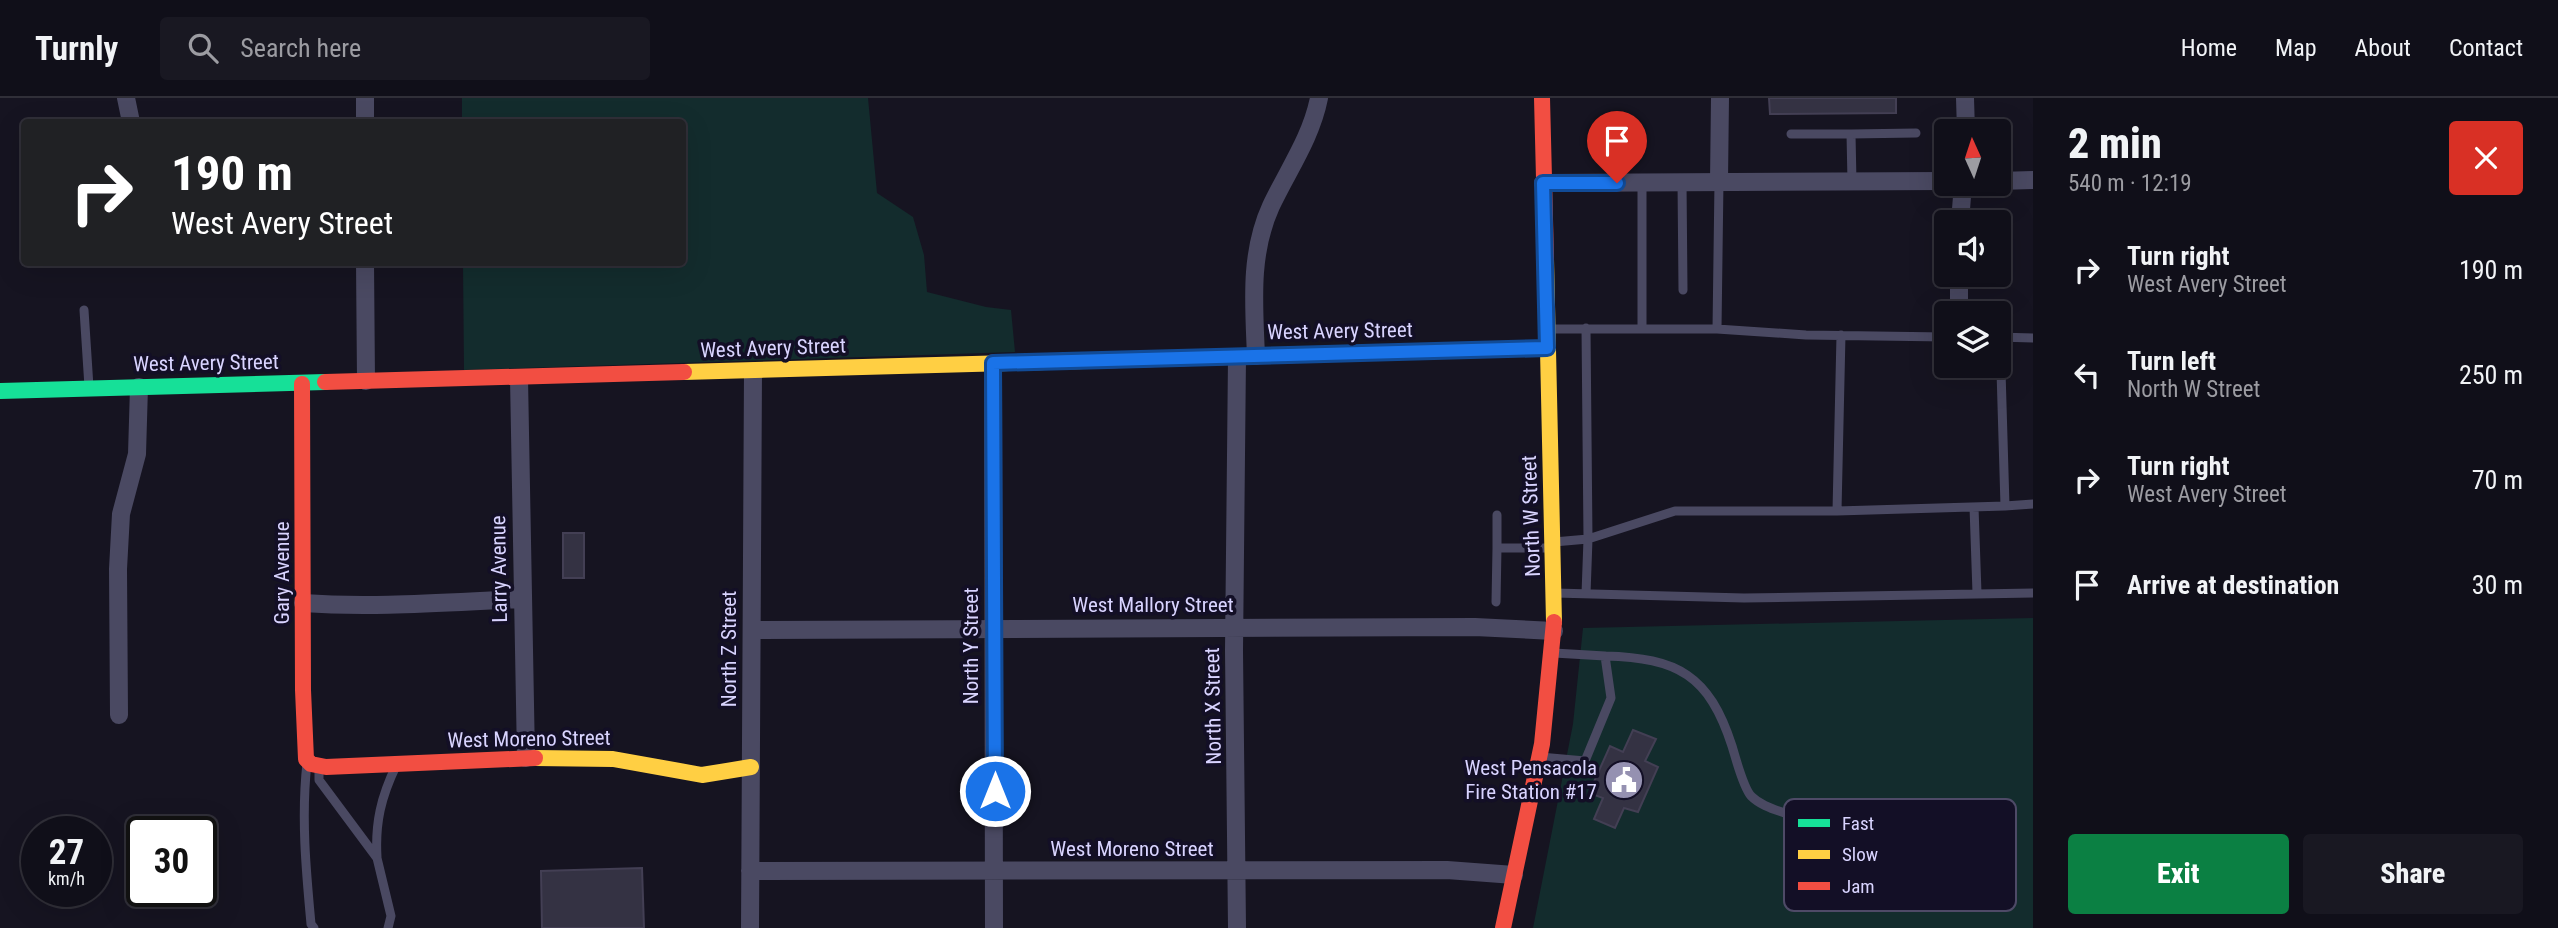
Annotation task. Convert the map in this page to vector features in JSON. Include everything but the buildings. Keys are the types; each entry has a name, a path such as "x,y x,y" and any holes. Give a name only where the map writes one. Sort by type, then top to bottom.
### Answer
{"street":[{"path":"126,98 130,119"},
{"path":"365,98 365,119"},
{"path":"1256,356 1256,255 1271,207 1309,133 1319,98"},
{"name":"North W Street","path":"1503,928 1539,757 1554,631 1542,98"},
{"path":"1719,181 1720,98"},
{"path":"1965,98 1966,119"},
{"path":"2011,181 2033,180"},
{"path":"1543,183 1934,181"},
{"path":"365,266 366,382"},
{"name":"West Avery Street","path":"0,391 1547,348"},
{"name":"North X Street","path":"1237,357 1237,928"},
{"name":"North Y Street","path":"993,363 994,928"},
{"name":"North Z Street","path":"750,928 753,371"},
{"name":"Larry Avenue","path":"519,378 526,758"},
{"name":"Gary Avenue","path":"302,384 304,748 313,764"},
{"path":"119,715 118,569 121,514 137,454 139,387"},
{"path":"303,603 446,603 522,599"},
{"name":"West Mallory Street","path":"751,630 1475,626 1554,631"},
{"name":"West Moreno Street","path":"313,764 396,765 526,758 613,759 702,775 751,768"},
{"name":"West Moreno Street","path":"750,872 1447,870 1514,875"}],"lane":[{"path":"1791,134 1916,133"},
{"path":"1851,134 1852,182"},
{"path":"1682,181 1683,289"},
{"path":"1717,329 1719,181"},
{"path":"1642,182 1642,329"},
{"path":"84,310 89,389"},
{"path":"1586,328 1586,594"},
{"path":"1547,329 1717,329 1934,337"},
{"path":"1837,511 1841,335"},
{"path":"2011,337 2033,338"},
{"path":"2000,378 2004,506"},
{"path":"1497,548 1553,545 1588,539 1675,511 1837,511 2033,504"},
{"path":"1974,507 1977,593"},
{"path":"1496,602 1497,516"},
{"path":"1555,593 1744,598 2033,593"},
{"path":"1552,653 1639,657 1672,667 1695,679 1714,704 1751,796 1784,814"},
{"path":"1539,757 1585,761 1611,698 1605,656"},
{"path":"313,764 319,780 377,858"},
{"path":"313,764 303,797 311,924 314,928"},
{"path":"388,928 391,916 377,858 376,828 388,782 396,765"}],"green space":[{"path":"462,98 868,98 877,193 913,217 924,255 927,292 986,307 1011,310 1015,352 464,370 463,266 686,266 686,119 462,119"},
{"path":"2033,618 2033,928 1533,928 1573,724 1583,628"}],"traffic: fast":[{"path":"0,391 325,382"}],"traffic: slow":[{"path":"1546,259 1554,622"},
{"path":"684,372 1083,361"},
{"path":"535,758 613,759 702,775 751,767"}],"traffic: jam":[{"path":"1542,98 1546,259"},
{"path":"1083,361 1547,348"},
{"path":"325,382 684,372"},
{"path":"302,384 303,690 306,759 311,764 326,767 535,758"},
{"path":"1503,928 1542,744 1554,622"}],"place":[{"name":"West Pensacola Fire Station #17","path":"1624,780"}],"route":[{"path":"995,791 993,363 1547,348 1543,183 1617,183"}]}
